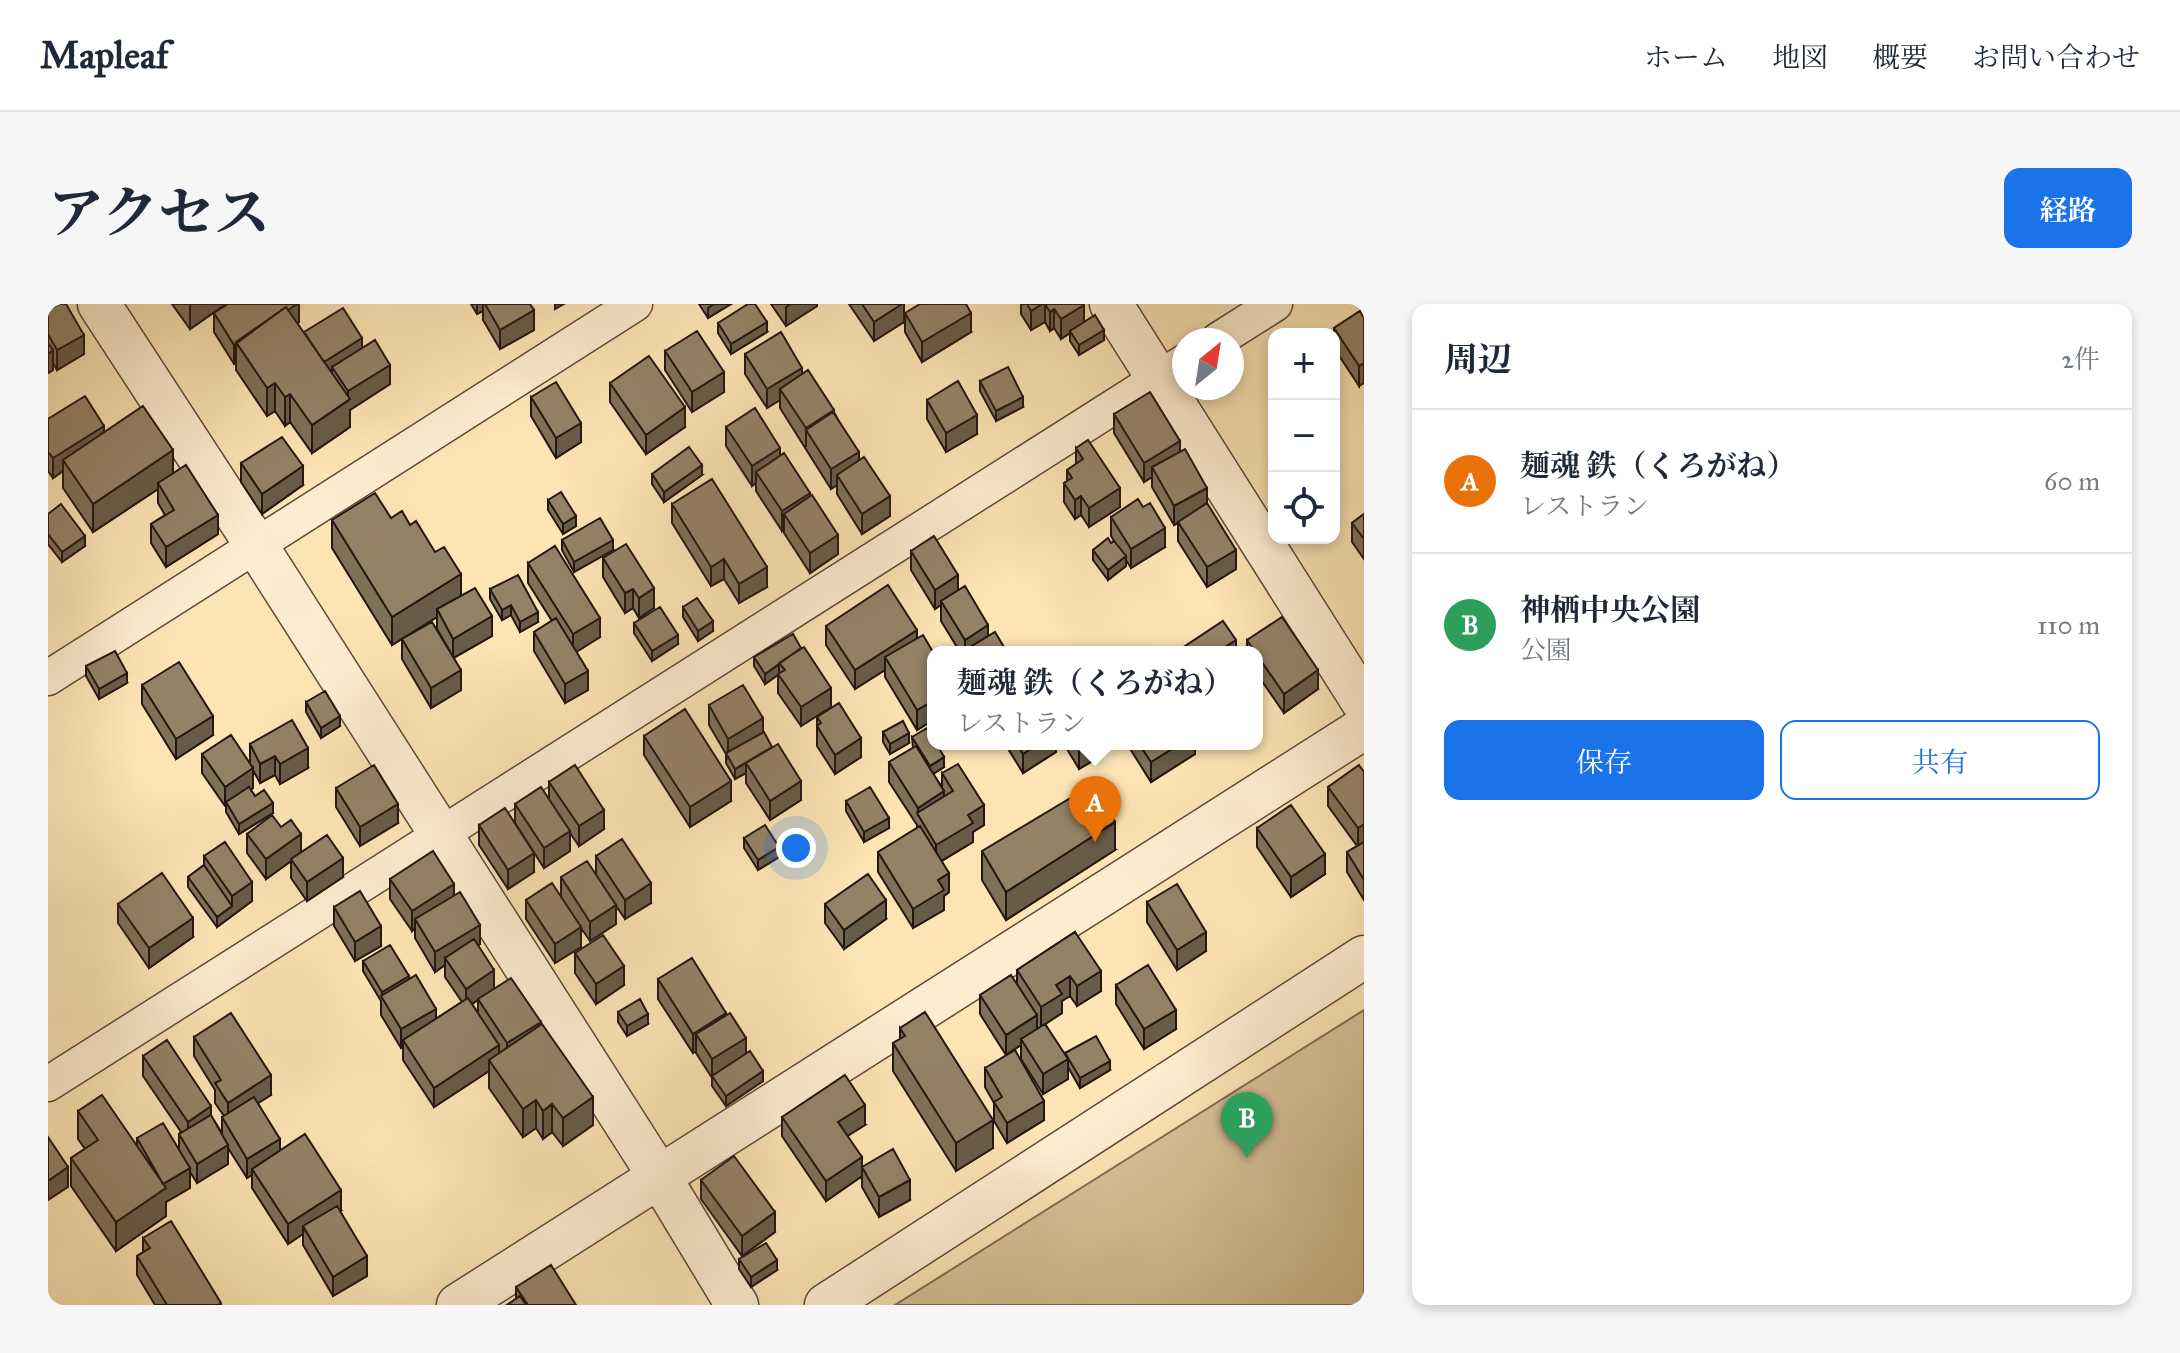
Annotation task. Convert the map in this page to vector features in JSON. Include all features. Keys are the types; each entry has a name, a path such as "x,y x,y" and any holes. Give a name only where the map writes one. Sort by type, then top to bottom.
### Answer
{"street":[{"path":"99,304 659,1176 737,1305"},
{"path":"48,678 635,304"},
{"path":"1111,304 1171,370 1364,704"},
{"path":"1237,328 1275,304"},
{"path":"48,1084 1171,370"},
{"path":"458,1305 1364,728"},
{"path":"826,1305 1364,957"}],"shaded area":[{"path":"1364,1010 1364,1305 895,1305"}],"building":[{"path":"66,304 84,335 57,350 48,334 48,310"},
{"path":"228,304 297,304 288,310 286,307 234,345 214,313"},
{"path":"485,304 530,304 534,310 500,330"},
{"path":"748,304 755,304 767,322 731,344 718,323"},
{"path":"862,304 902,304 874,322"},
{"path":"920,304 966,304 971,313 922,342 905,313"},
{"path":"1027,304 1042,304 1031,311"},
{"path":"1045,304 1084,305 1061,319 1054,309 1050,312"},
{"path":"286,307 350,399 312,425 290,394 285,397 275,383 267,388 236,342"},
{"path":"343,308 362,338 324,362 304,332"},
{"path":"1360,311 1364,318 1364,363 1359,366 1340,337 1340,328 1334,328"},
{"path":"1095,315 1104,330 1079,345 1070,331"},
{"path":"697,331 724,372 692,392 665,351"},
{"path":"781,332 802,368 767,389 745,354"},
{"path":"375,340 390,365 348,391 332,367"},
{"path":"649,356 685,407 646,435 610,383"},
{"path":"1008,367 1023,397 996,411 980,381"},
{"path":"808,370 834,410 806,428 780,389"},
{"path":"958,381 977,415 946,433 927,400"},
{"path":"556,382 581,423 556,438 531,397"},
{"path":"1150,392 1180,441 1144,463 1114,414"},
{"path":"85,396 104,426 53,458 48,452 48,419"},
{"path":"143,406 173,450 93,504 63,460"},
{"path":"755,408 780,448 752,466 726,427"},
{"path":"833,412 859,452 831,469 806,430"},
{"path":"282,437 303,466 262,494 241,463"},
{"path":"1088,440 1120,488 1089,508 1081,496 1075,500 1064,483 1072,478 1067,470 1083,459 1076,448"},
{"path":"689,447 702,465 664,492 652,474"},
{"path":"1185,449 1207,488 1174,506 1152,467"},
{"path":"784,453 810,493 782,511 756,472"},
{"path":"864,457 890,496 862,514 837,475"},
{"path":"186,465 218,515 166,547 151,524 174,510 158,483"},
{"path":"712,479 767,567 739,584 724,559 711,567 672,504"},
{"path":"561,492 576,516 563,524 548,500"},
{"path":"375,493 391,518 402,511 410,525 416,521 435,552 444,547 461,574 392,617 332,520"},
{"path":"812,495 838,535 810,553 784,514"},
{"path":"1138,499 1143,507 1150,503 1165,528 1131,549 1111,517"},
{"path":"1207,503 1236,550 1207,567 1178,522"},
{"path":"61,504 85,536 62,552 48,534 48,514"},
{"path":"1364,514 1364,539 1352,523"},
{"path":"600,518 613,540 574,562 562,540"},
{"path":"934,536 958,575 935,590 911,551"},
{"path":"1108,538 1126,556 1108,570 1093,550"},
{"path":"626,544 654,588 639,598 633,589 625,593 603,558"},
{"path":"555,546 600,618 573,634 528,563"},
{"path":"518,575 538,612 520,622 511,605 502,610 490,589"},
{"path":"888,585 917,630 855,670 826,626"},
{"path":"965,586 988,625 965,640 941,601"},
{"path":"475,588 492,616 453,639 437,609"},
{"path":"697,598 713,621 698,631 683,607"},
{"path":"660,607 678,635 652,651 634,623"},
{"path":"1282,617 1318,670 1284,694 1263,664 1263,646 1251,646 1247,640"},
{"path":"556,618 588,671 565,684 534,632"},
{"path":"1223,621 1236,640 1226,646 1185,646"},
{"path":"432,622 461,670 431,688 402,639"},
{"path":"995,632 1003,646 972,646"},
{"path":"793,634 801,648 765,674 754,657"},
{"path":"923,635 929,646 927,646 927,704 917,710 885,657"},
{"path":"804,647 831,688 801,707 778,674 785,670 779,663"},
{"path":"115,651 127,673 99,689 86,666"},
{"path":"179,662 213,716 176,739 142,685"},
{"path":"743,685 763,718 728,739 709,705"},
{"path":"325,691 340,716 321,728 306,702"},
{"path":"839,703 861,738 835,755 817,726 821,723 817,717"},
{"path":"685,709 731,781 690,807 644,736"},
{"path":"292,720 308,748 280,764 275,756 260,764 250,744"},
{"path":"903,721 909,733 890,744 883,732"},
{"path":"927,728 927,750 940,750 944,757 930,766 912,737"},
{"path":"764,732 772,747 735,769 726,753"},
{"path":"231,735 253,768 225,787 202,754"},
{"path":"778,744 801,781 770,801 746,763"},
{"path":"916,746 944,791 918,808 889,762"},
{"path":"1143,750 1170,750 1151,762"},
{"path":"958,764 984,805 968,815 973,823 936,845 917,813 953,791 942,773"},
{"path":"374,765 398,804 360,827 336,788"},
{"path":"575,765 604,810 579,826 549,782"},
{"path":"1359,765 1364,772 1364,824 1358,828 1328,787"},
{"path":"1092,785 1115,822 1006,892 982,851"},
{"path":"249,787 255,796 264,790 273,803 239,824 226,802"},
{"path":"541,787 570,831 544,848 515,804"},
{"path":"870,787 889,818 864,832 846,801"},
{"path":"1291,805 1325,854 1291,877 1257,828"},
{"path":"505,808 534,853 508,870 479,825"},
{"path":"272,815 281,827 291,820 301,834 266,859 247,834"},
{"path":"765,825 779,847 758,860 744,838"},
{"path":"920,826 949,873 938,880 944,890 913,909 878,852"},
{"path":"327,835 343,858 307,882 291,859"},
{"path":"622,839 651,883 625,900 596,856"},
{"path":"225,842 252,882 232,896 204,856"},
{"path":"1364,842 1364,880 1347,852"},
{"path":"433,851 454,884 412,911 390,879"},
{"path":"587,861 616,905 590,922 561,877"},
{"path":"204,865 232,906 217,917 188,877"},
{"path":"162,873 193,918 149,948 118,904"},
{"path":"868,874 886,900 844,930 825,904"},
{"path":"552,883 581,927 555,944 526,900"},
{"path":"1177,884 1206,932 1177,950 1147,902"},
{"path":"360,891 381,926 355,942 334,907"},
{"path":"460,892 480,925 435,952 415,919"},
{"path":"1075,932 1101,971 1077,986 1070,976 1056,985 1062,994 1041,1007 1017,970"},
{"path":"603,935 624,966 596,984 575,953"},
{"path":"474,939 494,970 466,989 445,958"},
{"path":"390,945 409,976 382,992 363,961"},
{"path":"692,958 726,1013 693,1034 658,979"},
{"path":"1148,965 1176,1010 1144,1029 1116,985"},
{"path":"416,975 436,1009 401,1029 381,996"},
{"path":"1011,975 1037,1015 1006,1035 980,995"},
{"path":"511,978 541,1022 507,1043 478,999"},
{"path":"468,998 499,1045 434,1088 403,1040"},
{"path":"640,999 648,1014 627,1026 618,1012"},
{"path":"925,1012 993,1120 956,1143 893,1043 905,1036 900,1028"},
{"path":"231,1013 271,1075 228,1103 215,1083 221,1080 194,1037"},
{"path":"730,1013 746,1038 712,1059 696,1034"},
{"path":"542,1024 593,1097 563,1118 552,1104 543,1111 536,1100 523,1109 489,1060"},
{"path":"1045,1024 1068,1059 1043,1074 1021,1039"},
{"path":"1096,1036 1110,1061 1080,1078 1065,1053"},
{"path":"167,1040 211,1106 188,1122 143,1056"},
{"path":"1015,1050 1044,1101 1007,1123 994,1102 1002,1097 985,1068"},
{"path":"750,1051 763,1071 726,1096 712,1076"},
{"path":"845,1075 865,1105 838,1122 862,1157 826,1181 782,1117"},
{"path":"102,1095 166,1188 116,1222 71,1158 98,1140 78,1111"},
{"path":"254,1097 280,1139 247,1159 222,1117"},
{"path":"211,1115 228,1145 197,1164 179,1134"},
{"path":"163,1123 190,1168 163,1184 137,1138"},
{"path":"305,1134 341,1190 288,1224 252,1169"},
{"path":"48,1137 68,1167 48,1181"},
{"path":"893,1149 910,1180 879,1197 862,1167"},
{"path":"734,1156 775,1212 742,1236 701,1180"},
{"path":"337,1206 367,1256 333,1277 303,1226"},
{"path":"171,1221 221,1303 218,1305 167,1305 137,1256 150,1248 143,1238"},
{"path":"766,1243 777,1260 751,1277 739,1259"},
{"path":"551,1265 576,1305 528,1305 516,1287"},
{"path":"520,1296 526,1305 507,1305"}],"place":[{"name":"麺魂 鉄（くろがね）","path":"1095,842"},
{"name":"神栖中央公園","path":"1247,1158"}]}
